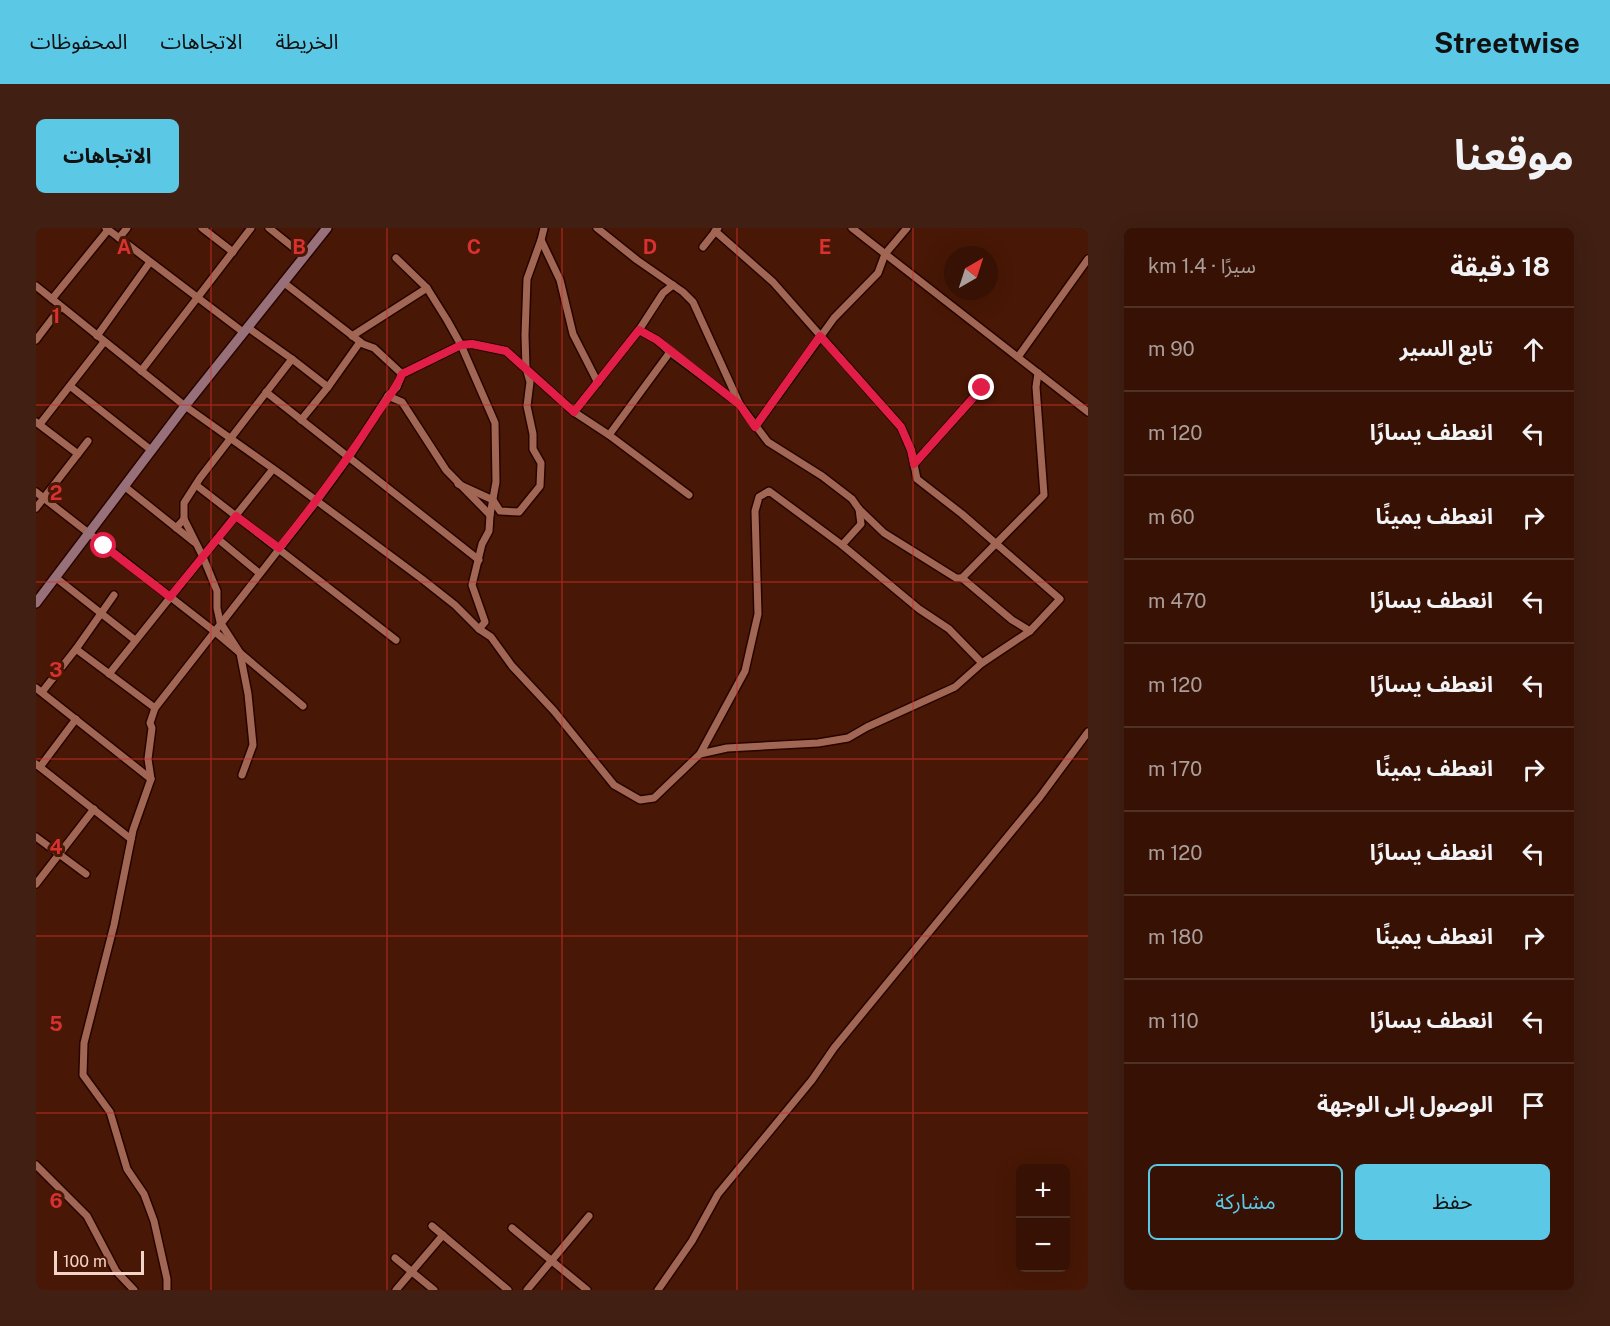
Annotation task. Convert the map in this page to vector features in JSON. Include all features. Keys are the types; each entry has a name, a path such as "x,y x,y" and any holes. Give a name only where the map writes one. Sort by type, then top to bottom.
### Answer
{"main road":[{"path":"36,603 184,406 327,228"}],"street":[{"path":"119,238 127,228"},
{"path":"202,228 233,252"},
{"path":"141,371 251,228"},
{"path":"270,228 304,256"},
{"path":"459,484 493,500 500,511 519,512 540,486 542,463 533,449 533,434 527,406 530,381 526,368 525,335 528,279 544,228"},
{"path":"597,228 683,292 693,302 740,405 768,442 822,476 852,500 884,533 956,578 962,578 1011,620 1030,631"},
{"path":"852,228 1088,412"},
{"path":"755,427 834,318 879,273 885,254 907,228"},
{"path":"52,300 107,229 197,298 292,359 328,387"},
{"path":"700,754 727,748 818,743 848,738 955,687 982,663 1030,631 1060,599 962,514 917,479 911,450 901,427 773,282 717,230 703,247"},
{"path":"541,240 560,280 573,334 598,383"},
{"path":"396,258 427,288 461,345 495,423 496,482 489,531 482,544 472,585 485,622 479,629"},
{"path":"1018,357 1088,259"},
{"path":"97,336 150,262"},
{"path":"284,282 360,342 374,348 402,374"},
{"path":"574,412 639,330 663,293 673,285"},
{"path":"36,286 184,406 273,469 455,605 479,629 491,637 512,666 554,711 614,785 640,800 654,798 700,754 745,671 758,614 755,511 759,496 769,491 949,629 982,663"},
{"path":"352,336 427,288"},
{"path":"36,340 61,307"},
{"path":"639,330 657,340 740,405"},
{"path":"78,454 38,423 104,342"},
{"path":"301,420 360,342"},
{"path":"167,1290 154,1221 144,1194 128,1169 110,1112 83,1075 84,1043 114,925 131,839 151,779 148,759 152,729 150,723 155,708 316,502 388,396 397,387 402,374 461,345 472,344 506,351 574,412 609,435 689,495"},
{"path":"609,435 670,352"},
{"path":"242,775 253,745 248,694 240,653 220,622 217,591 205,555 184,519 184,503 292,359"},
{"path":"962,578 1044,495 1036,387 1038,373"},
{"path":"70,386 151,450"},
{"path":"914,464 982,388"},
{"path":"266,392 479,560"},
{"path":"388,396 402,402 447,470 490,515"},
{"path":"36,508 88,441"},
{"path":"109,674 273,469"},
{"path":"196,485 396,640"},
{"path":"123,486 198,545"},
{"path":"36,492 214,631 303,706"},
{"path":"842,545 861,524 859,509"},
{"path":"176,528 184,519"},
{"path":"218,539 259,573"},
{"path":"55,577 135,640"},
{"path":"114,595 76,649 39,690 151,779"},
{"path":"76,649 155,708"},
{"path":"76,719 38,765 131,839"},
{"path":"658,1290 692,1241 718,1194 812,1080 834,1048 1040,797 1088,732"},
{"path":"36,884 94,809"},
{"path":"36,837 86,874"},
{"path":"36,1165 87,1216 116,1271 134,1290"},
{"path":"527,1290 588,1216"},
{"path":"432,1226 508,1290"},
{"path":"512,1228 587,1290"},
{"path":"396,1290 443,1235"},
{"path":"394,1258 434,1290"}],"route":[{"path":"104,546 170,597 236,516 279,548 351,454 388,396 397,387 402,374 461,345 472,344 506,351 574,412 639,330 657,340 740,405 755,427 820,336 901,427 911,450 914,464 982,388"}]}
